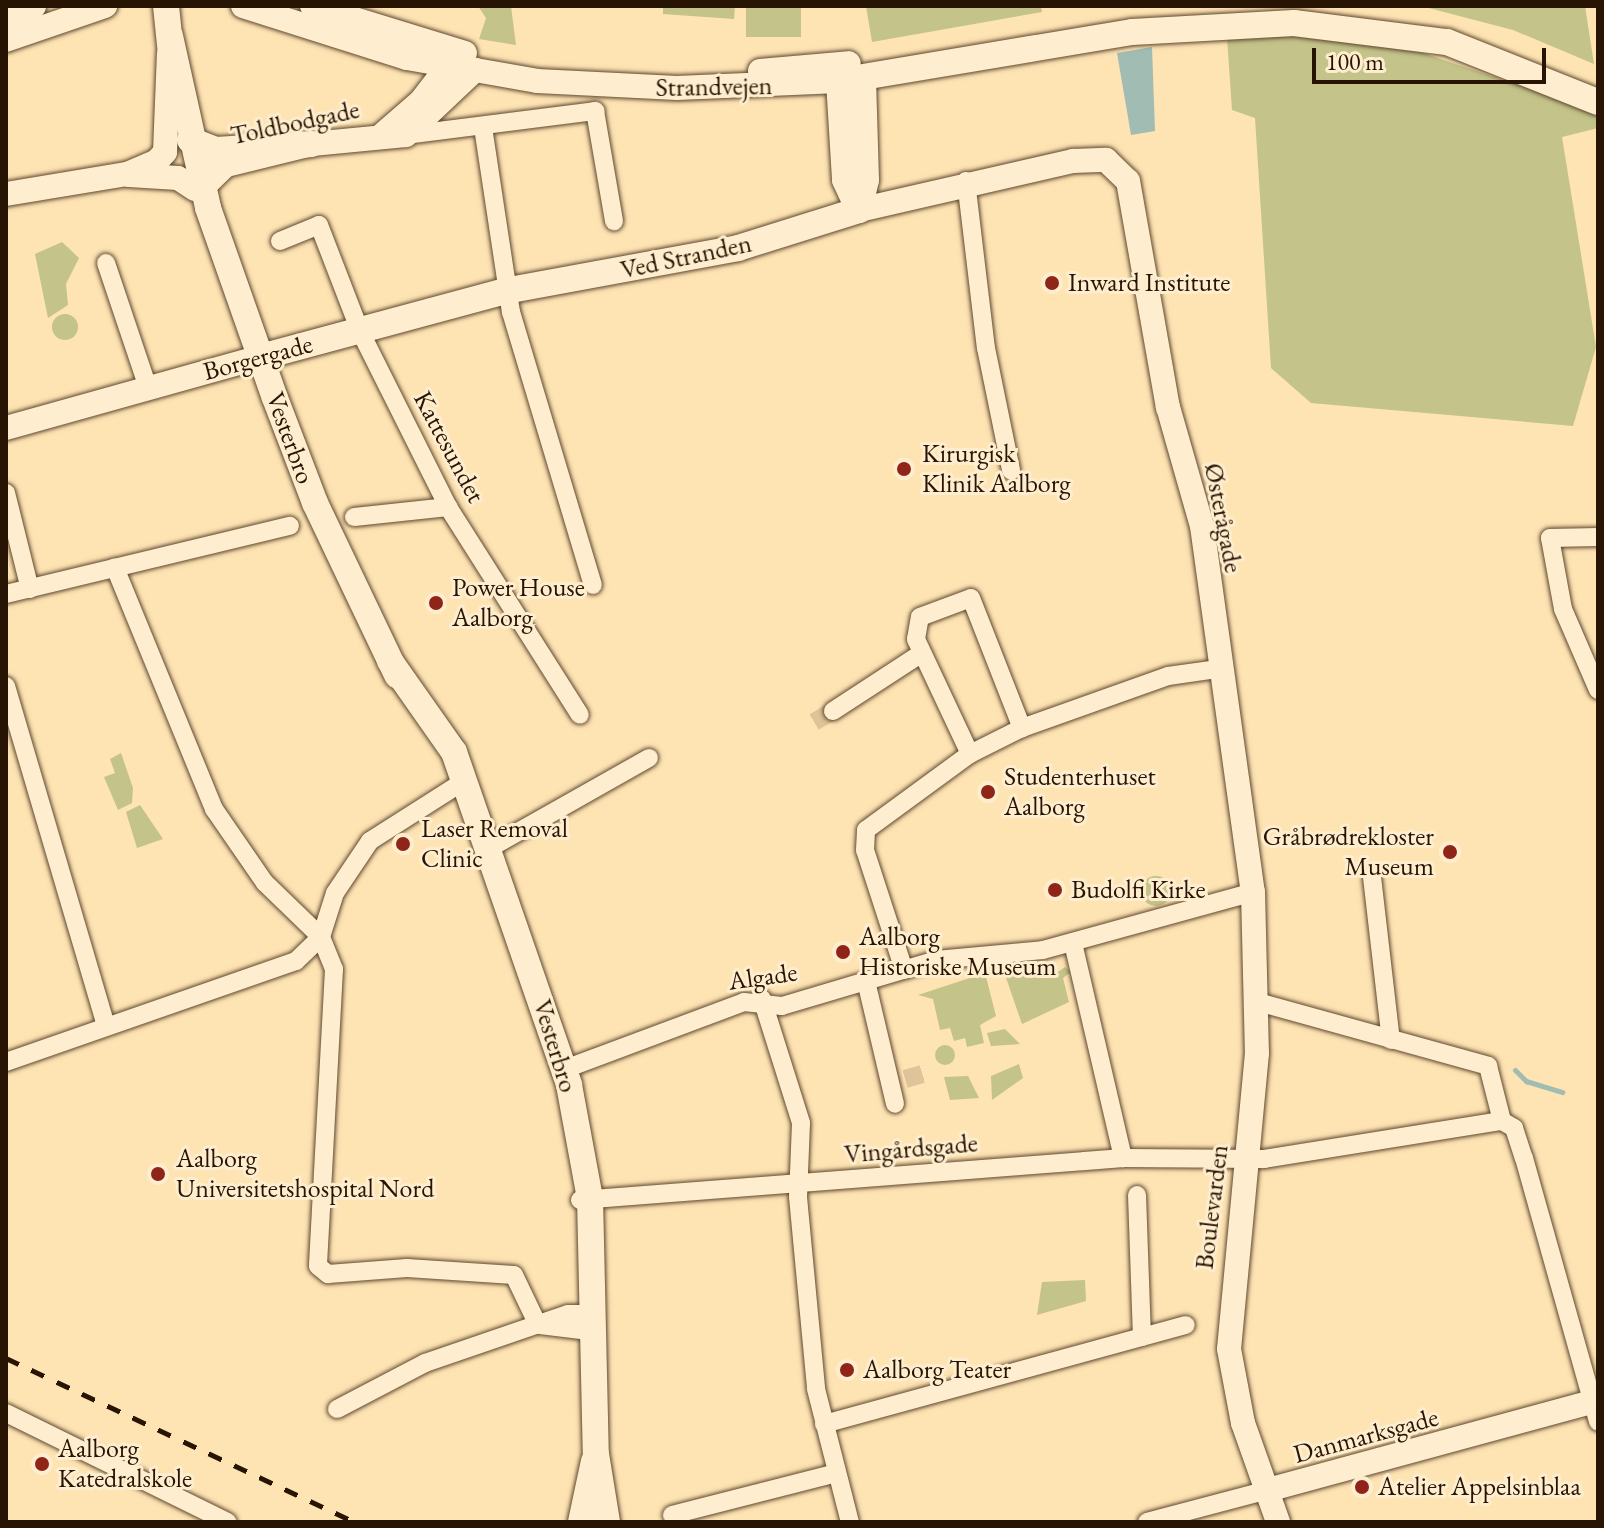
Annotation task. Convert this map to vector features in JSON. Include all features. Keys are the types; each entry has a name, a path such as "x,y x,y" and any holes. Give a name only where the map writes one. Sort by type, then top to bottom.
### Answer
{"main road":[{"path":"1191,20 1285,8 1405,19 1509,45 1598,83"},
{"name":"Vesterbro","path":"168,20 202,194 304,478 427,740 461,783 488,849 565,1069 574,1107 585,1199 596,1323 596,1454 607,1522"},
{"name":"Vesterbro","path":"168,20 202,194"},
{"name":"Strandvejen","path":"851,74 1191,20"},
{"path":"1191,20 1324,24 1416,36 1520,65 1598,102"},
{"path":"851,74 866,180 859,210"},
{"path":"190,140 230,151 312,144"},
{"name":"Ved Stranden","path":"510,290 738,248 859,210"},
{"name":"Borgergade","path":"261,357 510,290"},
{"name":"Vesterbro","path":"581,1522 596,1454"}],"street":[{"path":"6,17 34,6"},
{"path":"6,40 105,6"},
{"name":"Strandvejen","path":"243,6 454,59 623,72 851,74"},
{"name":"Strandvejen","path":"312,6 454,59 475,70 620,87 851,74"},
{"path":"127,174 165,152 168,20"},
{"path":"395,134 454,59"},
{"path":"395,134 475,70"},
{"name":"Ved Stranden","path":"483,127 595,111 614,221"},
{"path":"483,127 510,290 593,585"},
{"name":"Toldbodgade","path":"202,194 226,165 312,144 483,127"},
{"name":"Ved Stranden","path":"859,210 966,181 1073,161 1114,164"},
{"name":"Østerågade","path":"1114,164 1128,181 1168,407 1194,487 1217,669 1253,892"},
{"path":"6,194 127,174 178,178 202,194"},
{"path":"966,181 986,348 1011,470"},
{"name":"Kattesundet","path":"280,241 319,225 360,331 448,507 580,715"},
{"path":"106,263 148,388"},
{"name":"Borgergade","path":"6,428 261,357"},
{"path":"6,493 30,589"},
{"path":"354,517 448,507"},
{"path":"6,594 290,526"},
{"path":"1598,537 1550,538 1563,609 1598,690"},
{"path":"115,568 214,809 265,883 321,937 334,969 320,1270 514,1275 538,1325"},
{"path":"970,754 922,653 914,624 920,617 971,598 1022,728"},
{"path":"833,711 922,653"},
{"path":"904,970 865,850 866,830 970,754 1022,728 1168,676 1217,669"},
{"path":"6,686 106,1026"},
{"path":"488,849 649,758"},
{"path":"6,1062 296,961 321,937 335,893 370,841 461,783"},
{"path":"1372,877 1391,1040"},
{"name":"Algade","path":"565,1069 668,1025 762,999 782,1006 904,970 1073,943 1253,892"},
{"name":"Boulevarden","path":"1253,892 1258,1002 1229,1349 1264,1491 1278,1522"},
{"path":"1073,943 1123,1158"},
{"path":"866,981 897,1080 895,1104"},
{"path":"762,999 801,1123 798,1185 824,1424 850,1522"},
{"path":"1258,1002 1488,1066 1502,1121 1514,1128 1524,1158 1595,1408"},
{"name":"Vingårdsgade","path":"585,1199 1123,1158 1247,1159 1502,1121"},
{"path":"1137,1195 1142,1337"},
{"path":"337,1409 425,1363 538,1325 596,1323"},
{"path":"824,1424 1186,1325"},
{"name":"Danmarksgade","path":"1147,1522 1595,1408"},
{"path":"6,1413 228,1522"},
{"path":"672,1515 837,1473"}],"green space":[{"path":"478,6 511,6 516,45 479,39 486,18"},
{"path":"663,6 735,6 734,19 663,14"},
{"path":"746,6 801,6 801,37 746,37"},
{"path":"866,6 1041,6 1042,12 872,42"},
{"path":"1421,6 1585,6 1594,64 1513,30"},
{"path":"1293,35 1420,52 1598,112 1598,128 1562,137 1596,347 1573,426 1311,403 1271,368 1255,118 1232,110 1227,38"},
{"path":"62,242 79,258 66,284 68,305 48,318 35,254"},
{"path":"65,314 74,318 78,327 74,336 65,340 56,336 52,327 56,318"},
{"path":"121,753 133,788 132,803 118,810 104,777 115,773 110,759"},
{"path":"140,805 163,839 137,848 126,812"},
{"path":"1156,876 1167,880 1171,891 1167,902 1156,906 1145,902 1141,891 1145,880"},
{"path":"1042,963 1054,965 1055,974 1065,967 1071,972 1063,978 1069,1002 1022,1024 1003,969"},
{"path":"985,973 996,1016 980,1025 984,1043 967,1047 965,1038 954,1041 950,1028 940,1030 933,999 918,995"},
{"path":"1005,1029 1020,1044 991,1046 987,1033"},
{"path":"941,1045 949,1045 955,1055 949,1065 941,1065 935,1059 935,1051"},
{"path":"1019,1064 1023,1078 992,1100 991,1076"},
{"path":"968,1076 979,1098 950,1100 944,1077"},
{"path":"1085,1280 1086,1301 1037,1315 1042,1282"}],"water":[{"path":"1152,47 1155,131 1131,135 1117,53"}],"waterway":[{"path":"1515,1070 1526,1081 1562,1092"}],"tunnel":[{"path":"814,722 833,711"},
{"path":"905,1079 929,1072"}],"railway":[{"path":"6,1358 355,1522"}],"place":[{"name":"Inward Institute","path":"1052,283"},
{"name":"Kirurgisk Klinik Aalborg","path":"904,469"},
{"name":"Power House Aalborg","path":"436,603"},
{"name":"Studenterhuset Aalborg","path":"988,792"},
{"name":"Laser Removal Clinic","path":"403,844"},
{"name":"Gråbrødrekloster Museum","path":"1450,852"},
{"name":"Budolfi Kirke","path":"1055,890"},
{"name":"Aalborg Historiske Museum","path":"843,952"},
{"name":"Aalborg Universitetshospital Nord","path":"158,1174"},
{"name":"Aalborg Teater","path":"847,1370"},
{"name":"Aalborg Katedralskole","path":"42,1464"},
{"name":"Atelier Appelsinblaa","path":"1362,1487"}]}
